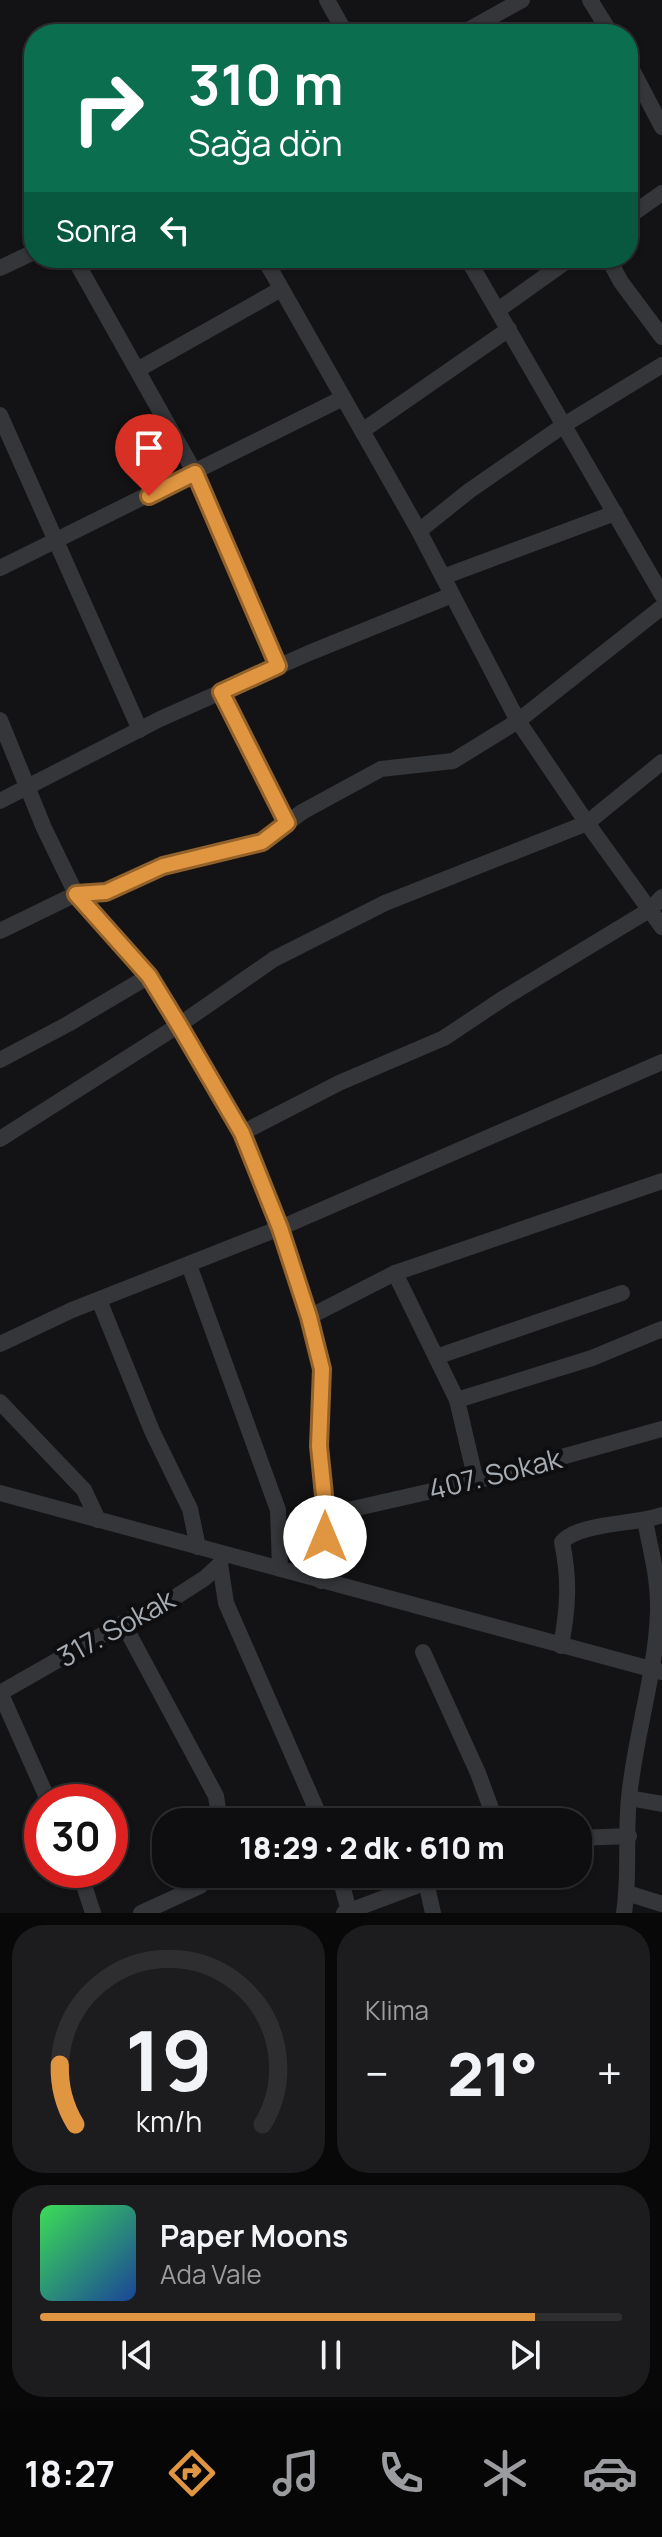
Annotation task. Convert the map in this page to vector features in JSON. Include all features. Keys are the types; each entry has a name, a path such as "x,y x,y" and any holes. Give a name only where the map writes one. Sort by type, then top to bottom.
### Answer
{"street":[{"path":"327,0 340,24"},
{"path":"479,24 522,0"},
{"path":"590,0 605,24"},
{"path":"638,81 662,127"},
{"path":"638,210 662,193"},
{"path":"0,268 24,257"},
{"path":"80,268 195,473 278,666"},
{"path":"269,268 419,531 518,721 587,823 657,903 662,927"},
{"path":"473,268 662,595"},
{"path":"498,310 557,268"},
{"path":"613,268 662,337"},
{"path":"139,369 281,289"},
{"path":"362,431 509,329"},
{"path":"419,531 469,491 564,425 662,365"},
{"path":"0,568 343,398"},
{"path":"1,420 140,730"},
{"path":"443,577 615,513"},
{"path":"0,801 140,730 278,666 452,595"},
{"path":"0,931 76,894 106,892 163,866 262,842 302,812 381,769 453,761 518,721 662,607"},
{"path":"221,692 287,823"},
{"path":"0,720 44,828 76,894 149,976 179,1025 242,1133 280,1228 322,1369 319,1446 326,1515 321,1581"},
{"path":"0,1139 179,1025 274,959 385,903 587,823 662,762"},
{"path":"242,1133 339,1083 444,1038 657,903"},
{"path":"0,1060 149,976"},
{"path":"0,1344 99,1300 280,1228 662,1062"},
{"path":"309,1317 395,1273 662,1181"},
{"path":"189,1265 278,1510 280,1569"},
{"path":"395,1273 457,1400 476,1481"},
{"path":"436,1357 622,1293"},
{"path":"99,1300 152,1431 190,1509 198,1547"},
{"path":"457,1400 592,1358 662,1329"},
{"path":"0,1402 84,1490 98,1520"},
{"name":"407. Sokak","path":"326,1515 476,1481 662,1429"},
{"path":"0,1493 198,1547 221,1559 280,1569 657,1671"},
{"path":"561,1646 569,1602 562,1542 566,1537 585,1530 645,1521 662,1515"},
{"path":"624,1913 629,1798 657,1671 657,1579 645,1521"},
{"path":"221,1559 226,1603 316,1808"},
{"name":"317. Sokak","path":"0,1692 174,1598 221,1559"},
{"path":"123,1623 216,1796 218,1808"},
{"path":"423,1652 491,1808"},
{"path":"0,1692 41,1784"},
{"path":"629,1798 662,1804"},
{"path":"592,1837 629,1836"},
{"path":"85,1888 93,1913"},
{"path":"141,1913 196,1888"},
{"path":"342,1888 346,1912 410,1888"},
{"path":"427,1888 433,1913"},
{"path":"627,1893 662,1904"}],"route":[{"path":"149,496 195,473 278,666 221,692 287,823 262,842 242,849 163,866 106,892 76,894 149,976 179,1025 242,1133 280,1228 322,1369 319,1446 326,1515 325,1537"}]}
